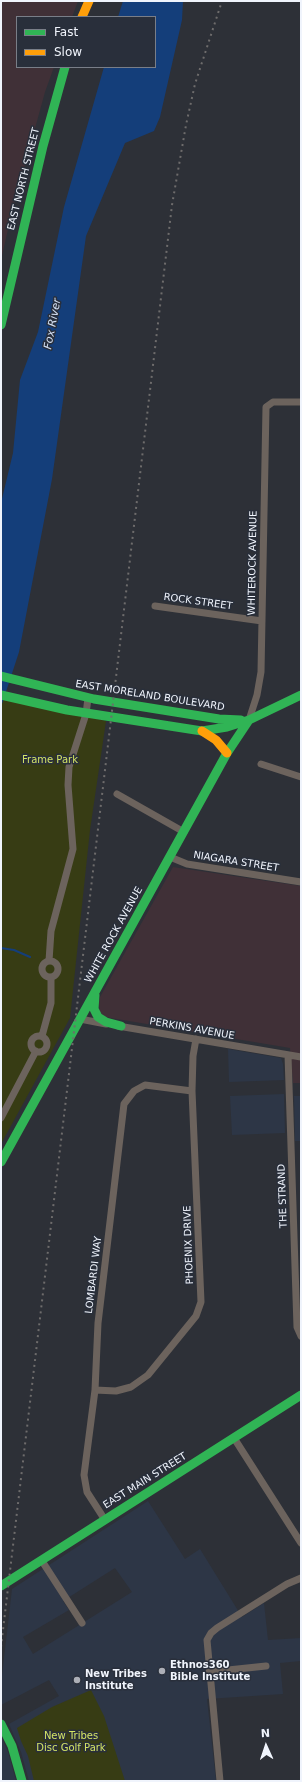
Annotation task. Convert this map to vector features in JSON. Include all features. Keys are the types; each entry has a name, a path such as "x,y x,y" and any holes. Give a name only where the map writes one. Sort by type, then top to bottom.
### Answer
{"main road":[{"path":"82,16 89,1"},
{"name":"EAST NORTH STREET","path":"1,325 52,110 65,68"},
{"name":"EAST MORELAND BOULEVARD","path":"1,676 12,683 46,688 88,698 219,719 249,720"},
{"path":"1,683 12,683"},
{"name":"EAST MORELAND BOULEVARD","path":"5,696 86,714 202,731 227,727 249,720 301,694"},
{"path":"153,724 156,710"},
{"name":"WHITE ROCK AVENUE","path":"1,1162 228,753 249,720"},
{"path":"202,731 216,740 228,753"},
{"path":"95,992 94,1009 98,1017 106,1022 121,1026"},
{"name":"EAST MAIN STREET","path":"1,1586 301,1395"},
{"path":"1,1724 12,1746 22,1781"}],"street":[{"name":"WHITEROCK AVENUE","path":"249,720 257,695 261,672 267,405 272,402 301,402"},
{"name":"ROCK STREET","path":"155,606 262,622"},
{"path":"51,977 45,975 42,968 46,962 49,961 51,931 73,849 68,785 69,768 86,714 88,698"},
{"path":"261,764 301,777"},
{"path":"117,794 184,832"},
{"name":"NIAGARA STREET","path":"170,857 187,864 301,882"},
{"path":"49,961 53,962 58,967 56,974 51,977"},
{"path":"42,1036 51,1003 51,977"},
{"name":"PERKINS AVENUE","path":"80,1019 301,1057"},
{"path":"36,1051 32,1047 33,1040 37,1036 42,1036"},
{"path":"36,1051 40,1051 46,1047 47,1042 42,1036"},
{"name":"PHOENIX DRIVE","path":"95,1390 116,1391 131,1387 148,1375 196,1316 201,1302 192,1091 192,1056 196,1040"},
{"path":"1,1118 36,1051"},
{"name":"THE STRAND","path":"288,1055 298,1268 297,1327 301,1336"},
{"name":"LOMBARDI WAY","path":"105,1520 86,1492 84,1475 95,1390 98,1323 124,1104 134,1091 144,1085 192,1091"},
{"path":"234,1438 301,1543"},
{"path":"42,1561 82,1623"},
{"path":"220,1781 206,1642 211,1633 287,1584 301,1578"},
{"path":"209,1672 266,1666"}],"shaded area":[{"path":"1,1 78,1 72,16 16,16 16,68 54,68 45,92 12,212 1,260"},
{"path":"173,867 301,886 301,1083 293,1083 290,1048 105,1017 100,1012 100,997"},
{"path":"228,1049 281,1058 284,1080 229,1082"},
{"path":"284,1094 285,1133 232,1135 230,1096"},
{"path":"294,1096 301,1096 301,1141 295,1141"},
{"name":"Ethnos360 Bible Institute","path":"148,1501 185,1559 200,1549 242,1617 264,1603 268,1640 301,1638 301,1661 280,1663 283,1694 207,1699 216,1781 29,1781 21,1752 9,1724 59,1696 49,1680 1,1705 1,1684 12,1589","holes":["115,1568 132,1592 33,1654 23,1637 69,1610 63,1601"]},
{"path":"1,1736 8,1752 16,1781 1,1781"}],"green space":[{"name":"Frame Park","path":"1,696 106,721 90,830 70,1018 1,1144"},
{"name":"New Tribes Disc Golf Park","path":"91,1690 104,1716 125,1781 34,1781 28,1756 17,1728 52,1707"}],"water":[{"name":"Fox River","path":"123,1 183,1 182,20 160,117 154,131 125,143 86,236 52,479 19,652 1,707 1,503 13,453 20,380 38,332 64,207 104,68 156,68 156,16 118,16"}],"waterway":[{"path":"1,948 14,950 30,957"}],"railway":[{"path":"1,1647 172,205 195,84 222,1"}],"traffic: fast":[{"path":"1,325 43,146 65,68"},
{"path":"1,676 94,699 219,719 241,720"},
{"path":"1,695 67,710 202,731 227,727 249,720 301,695"},
{"path":"1,1162 227,753 249,720"},
{"path":"95,995 94,1009 98,1017 106,1022 121,1026"},
{"path":"1,1586 301,1395"},
{"path":"1,1724 12,1746 22,1781"}],"traffic: slow":[{"path":"82,16 89,1"},
{"path":"202,731 216,740 227,753"}],"place":[{"name":"Ethnos360 Bible Institute","path":"162,1671"},
{"name":"New Tribes Institute","path":"77,1680"}]}
